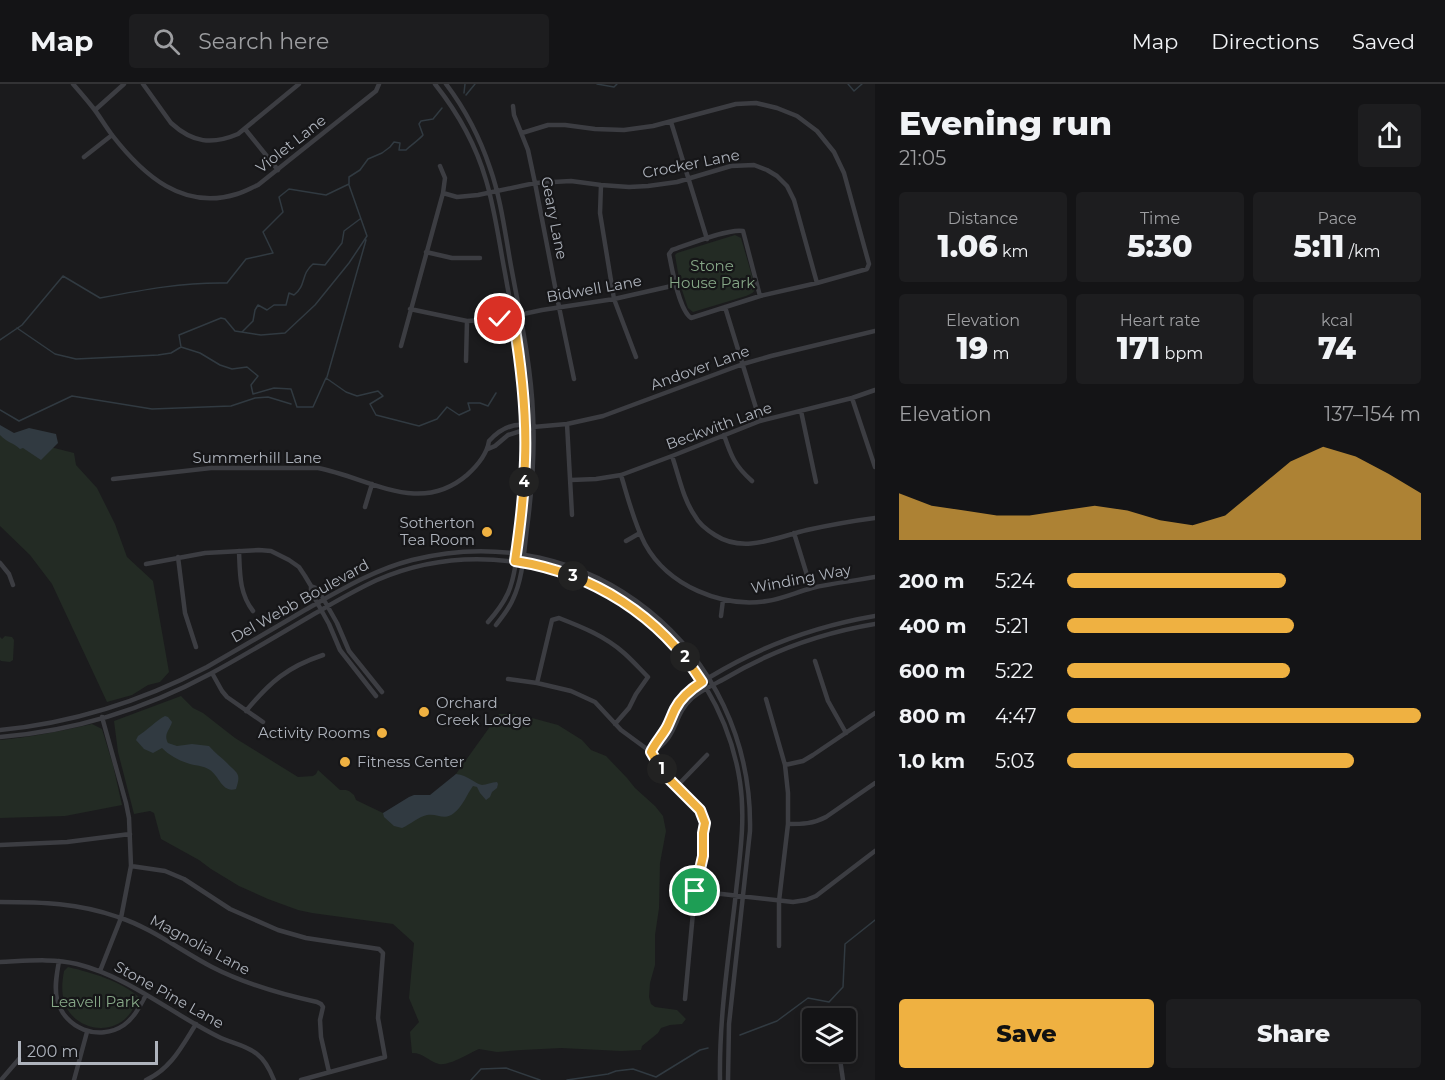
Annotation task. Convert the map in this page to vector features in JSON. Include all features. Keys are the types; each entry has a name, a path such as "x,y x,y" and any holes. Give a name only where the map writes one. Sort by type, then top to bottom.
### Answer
{"street":[{"name":"Violet Lane","path":"73,84 112,135 149,175 162,184 191,196 208,198 236,195 258,185 376,91 379,84"},
{"path":"95,110 124,84"},
{"path":"143,84 171,123 182,132 202,141 220,140 238,134 299,84"},
{"path":"435,84 450,104 468,136 493,192"},
{"path":"446,84 465,112 488,162 516,316 528,362 533,427 532,477 523,555 516,594 496,625"},
{"path":"522,134 548,125 624,130 653,126 736,104 756,103 777,108 797,117 817,131 834,152 844,174 869,264 867,269 760,296 691,318 685,311 676,285 669,254 672,250 707,238 743,231 760,296"},
{"name":"Geary Lane","path":"513,106 514,116 528,150 574,379"},
{"path":"671,122 707,238"},
{"path":"245,129 278,170"},
{"path":"84,157 112,135"},
{"path":"401,346 443,193 445,178 440,166"},
{"name":"Crocker Lane","path":"443,193 457,196 493,192 535,183 571,181 629,187 648,186 677,182 731,166 761,168 777,176 787,186 794,200 817,283"},
{"path":"601,185 600,213 614,298 636,357"},
{"path":"426,252 452,258 480,258"},
{"name":"Bidwell Lane","path":"411,309 467,321 500,319 676,285"},
{"path":"725,307 760,421"},
{"path":"488,622 509,592 525,476 525,427 516,316"},
{"path":"466,361 467,321"},
{"name":"Andover Lane","path":"533,427 567,424 603,416 743,364 875,331"},
{"name":"Beckwith Lane","path":"571,480 621,475 760,421 875,390"},
{"path":"852,398 875,467"},
{"path":"801,411 816,482"},
{"path":"567,424 572,515"},
{"name":"Summerhill Lane","path":"113,479 211,468 318,468 336,471 405,494 419,495 449,487 471,471 488,448 525,427 533,427"},
{"path":"724,435 740,470 752,481"},
{"path":"672,456 688,506 696,519 721,539 748,544 763,542 836,523 875,518"},
{"name":"Winding Way","path":"621,475 640,533 650,550 668,572 695,589 723,600 746,603 769,601 812,588 875,577"},
{"path":"365,507 372,484"},
{"path":"626,541 640,533"},
{"path":"794,533 812,588"},
{"path":"146,564 205,553 259,550 271,551 280,555 299,567 311,586 324,600 349,651 382,692"},
{"path":"239,551 242,593 253,610"},
{"name":"Del Webb Boulevard","path":"0,730 58,722 100,712 146,696 186,678 374,573 412,560 472,551 516,554 560,563 604,582 627,595 651,613 692,654 714,685 741,752 747,784 750,831 722,1023 720,1080"},
{"path":"178,557 185,613 196,647"},
{"name":"Del Webb Boulevard","path":"0,738 60,729 103,719 148,703 212,673 376,581 402,571 449,561 473,559 522,562 576,577 623,602 668,638 686,658 702,682 717,708 727,733 739,778 742,809 739,896 729,1024 728,1080"},
{"path":"0,563 9,574 13,585"},
{"path":"311,586 311,591 340,650 376,696"},
{"path":"721,616 723,600"},
{"path":"651,752 675,708 702,682 760,651 789,639 839,623 875,616"},
{"path":"537,683 552,621 560,618 587,629 623,652 648,677 629,708 615,724"},
{"path":"651,752 661,747 666,741 686,705 693,698 744,667 783,649 822,635 875,624"},
{"path":"246,711 272,682 298,665 323,655"},
{"path":"815,661 828,701 846,733"},
{"path":"212,673 227,697 263,722"},
{"path":"508,679 571,691 595,702 615,724 651,752 664,774 700,810 705,823 703,856 695,891 685,999"},
{"path":"766,699 785,765 788,793 788,824 779,901 779,946"},
{"path":"100,712 126,803 131,866 121,918 100,971"},
{"path":"785,765 803,761 875,713"},
{"path":"677,786 707,755"},
{"path":"788,824 808,824 818,821 875,783"},
{"path":"0,845 67,842 130,834"},
{"path":"695,891 794,902 816,896 875,850"},
{"path":"131,866 165,871 184,879 230,909 278,930 306,938 379,949 383,953 378,1018 386,1057 301,1080"},
{"name":"Magnolia Lane","path":"0,902 59,903 100,911 141,927 235,978 265,989 321,1004 323,1007 320,1020 321,1037 329,1072"},
{"path":"59,961 56,990 59,1005 68,1019 87,1032 114,1031 122,1027 135,1014 146,995"},
{"name":"Stone Pine Lane","path":"0,962 59,961 100,971 220,1037 254,1052 266,1064 274,1080"},
{"path":"146,1080 175,1059 196,1024"},
{"path":"74,1080 87,1032"},
{"path":"1,1080 19,1059"},
{"path":"840,1062 843,1080"}],"green space":[{"name":"Stone House Park","path":"735,235 741,238 755,290 746,296 693,312 688,308 680,284 675,255"},
{"path":"0,428 11,437 74,453 76,465 97,488 115,524 127,557 153,581 169,672 160,682 148,685 132,695 107,702 52,584 30,555 0,526"},
{"path":"5,636 12,637 14,640 13,660 10,662 0,660 0,637 2,639"},
{"path":"181,696 193,708 235,738 298,777 313,776 318,770 340,790 349,791 356,800 383,813 433,801 456,774 499,714 513,714 558,725 582,740 591,750 606,756 663,816 666,831 660,863 655,965 649,997 651,1004 655,1007 677,1010 686,1019 682,1024 661,1028 642,1046 641,1050 561,1048 497,1052 479,1049 443,1064 412,1053 410,1032 419,1022 409,998 414,943 393,924 312,913 268,899 239,886 161,839 154,813 150,811 134,814 118,752 114,721"},
{"path":"92,724 102,729 122,805 65,816 0,818 0,740"},
{"name":"Leavell Park","path":"68,967 115,982 140,998 129,1015 111,1027 92,1027 84,1024 69,1012 65,1004 62,992 63,979 64,971"}],"shaded area":[{"path":"0,425 14,433 29,428 56,434 58,443 41,460 2,437"},
{"path":"165,716 172,722 167,735 168,743 177,746 192,744 209,746 237,773 236,789 227,789 207,768 180,760 162,748 153,753 144,749 136,740 138,736"},
{"path":"456,774 482,785 497,782 497,788 486,800 477,787 473,786 460,807 451,815 444,817 427,815 402,828 394,826 384,817 383,813 409,797 430,795"}],"waterway":[{"path":"464,93 465,84"},
{"path":"466,95 475,84"},
{"path":"597,84 614,87 617,84"},
{"path":"848,84 854,91 862,84"},
{"path":"0,340 22,325 63,276 100,298 179,285 227,283 246,259 273,253 263,232 283,212 279,197 289,189 326,195 349,184 349,177 360,170 368,159 382,153 394,142 400,143 399,150 406,150 423,135 419,124 421,121 433,119 442,108"},
{"path":"181,347 179,335 221,318 225,319 235,331 261,335 285,333 315,305 349,263 367,236 349,185"},
{"path":"242,332 253,321 258,305 267,310 274,305 286,305 289,293 294,295 298,291 309,268 313,264 325,265 342,243 344,231 360,219"},
{"path":"327,377 366,240"},
{"path":"17,328 55,354 76,359 158,355 171,353 181,347 200,353 232,369 247,367 258,376 251,385 253,394 274,388 291,389 297,407 313,407 326,378 346,392 357,396 378,391 383,396 370,404 376,415 419,426 437,419 447,407 459,415 470,410 468,403 488,406 496,393"},
{"path":"0,410 19,421 72,396 152,409 231,406 255,398 268,397 291,404"},
{"path":"740,1035 777,1021 808,998 829,1002 843,987 845,944 875,920"},
{"path":"567,1080 633,1069 656,1077 700,1050 708,1048"},
{"path":"471,1080 481,1069 506,1068 540,1080"}],"place":[{"name":"Sotherton Tea Room","path":"487,532"},
{"name":"Orchard Creek Lodge","path":"424,712"},
{"name":"Activity Rooms","path":"382,733"},
{"name":"Fitness Center","path":"345,762"}],"route":[{"path":"500,319 513,317 524,395 525,476 515,561 576,577 623,602 668,638 686,658 702,682 694,687 675,708 651,752 664,774 700,810 705,823 703,856 695,891"}]}
